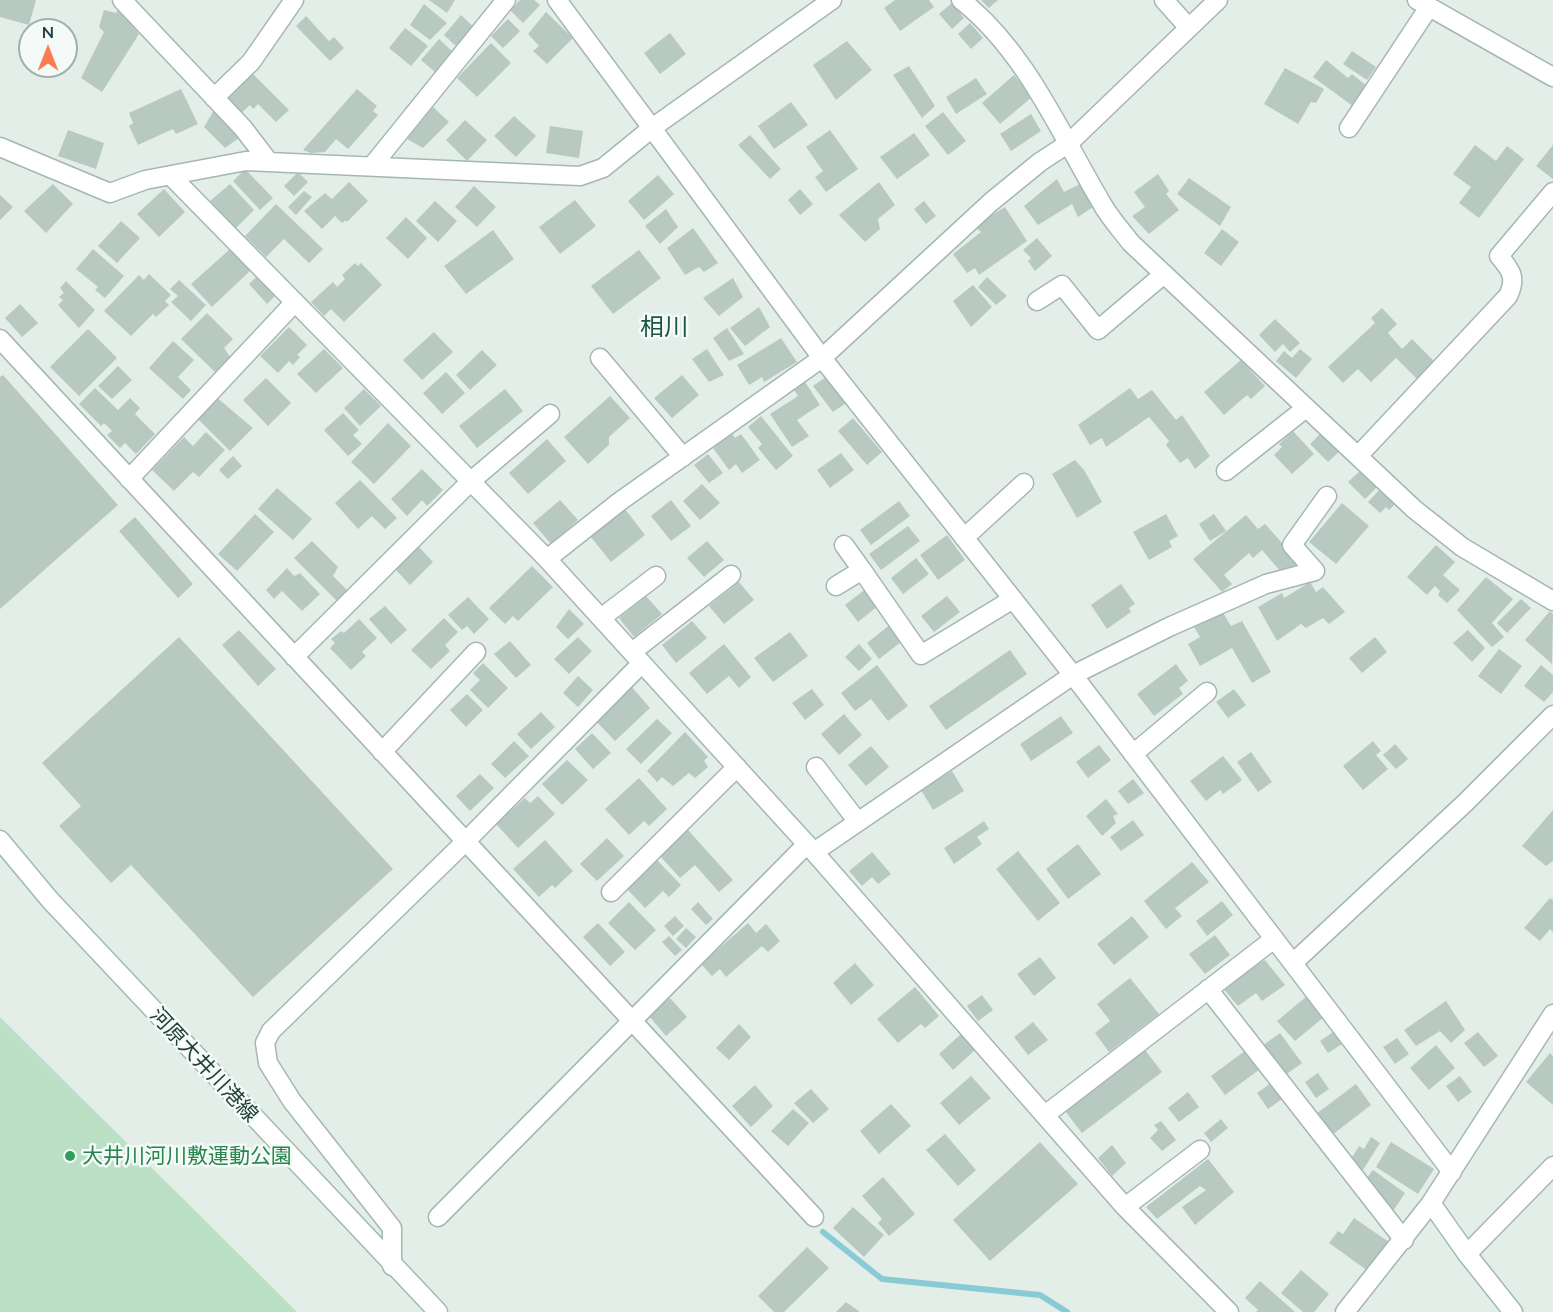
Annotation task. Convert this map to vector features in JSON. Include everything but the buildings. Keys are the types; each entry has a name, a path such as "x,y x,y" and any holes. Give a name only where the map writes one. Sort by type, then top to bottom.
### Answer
{"street":[{"path":"122,0 243,128 269,162"},
{"path":"214,98 250,62 294,0"},
{"path":"372,166 506,0"},
{"path":"557,0 822,358 1074,675 1452,1172"},
{"path":"0,147 110,193 145,180 246,161 580,176 603,168 652,128 832,0"},
{"path":"961,0 1007,45 1069,143 1102,205 1131,243 1414,509 1462,547 1553,601"},
{"path":"1164,0 1189,28"},
{"path":"547,559 619,502 822,358 991,202 1040,162 1069,143 1218,0"},
{"path":"1349,128 1423,3 1553,77"},
{"path":"171,176 547,559 810,848 1125,1207 1229,1312"},
{"path":"1358,456 1508,296 1513,287 1513,273 1499,256 1553,192"},
{"path":"1037,301 1062,285 1098,330 1164,274"},
{"path":"129,479 295,302"},
{"path":"0,339 814,1217"},
{"path":"600,358 683,457"},
{"path":"1226,471 1306,408"},
{"path":"294,657 471,481 550,414"},
{"path":"964,538 1024,483"},
{"path":"438,1217 810,848 858,822 1074,675 1168,627 1266,584 1315,571 1292,545 1327,496"},
{"path":"844,545 921,655 1013,599"},
{"path":"836,586 862,570"},
{"path":"392,1266 392,1228 292,1101 268,1063 265,1042 271,1031 465,842 637,658 731,575"},
{"path":"601,618 656,576"},
{"path":"382,752 476,652"},
{"path":"1133,754 1207,692"},
{"path":"1293,963 1465,802 1553,715"},
{"path":"610,892 737,767"},
{"path":"816,767 858,822"},
{"name":"河原大井川港線","path":"0,840 50,900 392,1266 438,1312"},
{"path":"1045,1115 1274,939"},
{"path":"1208,990 1404,1240"},
{"path":"1345,1312 1431,1203 1553,1014"},
{"path":"1125,1207 1200,1150"},
{"path":"1467,1254 1553,1166"},
{"path":"1431,1203 1467,1254 1513,1312"}],"green space":[{"name":"大井川河川敷運動公園","path":"0,1017 280,1295 297,1312 0,1312"}],"waterway":[{"path":"823,1232 882,1279 1040,1295 1067,1312"}],"place":[{"name":"大井川河川敷運動公園","path":"70,1156"}],"district":[{"name":"相川","path":"664,327"}]}
